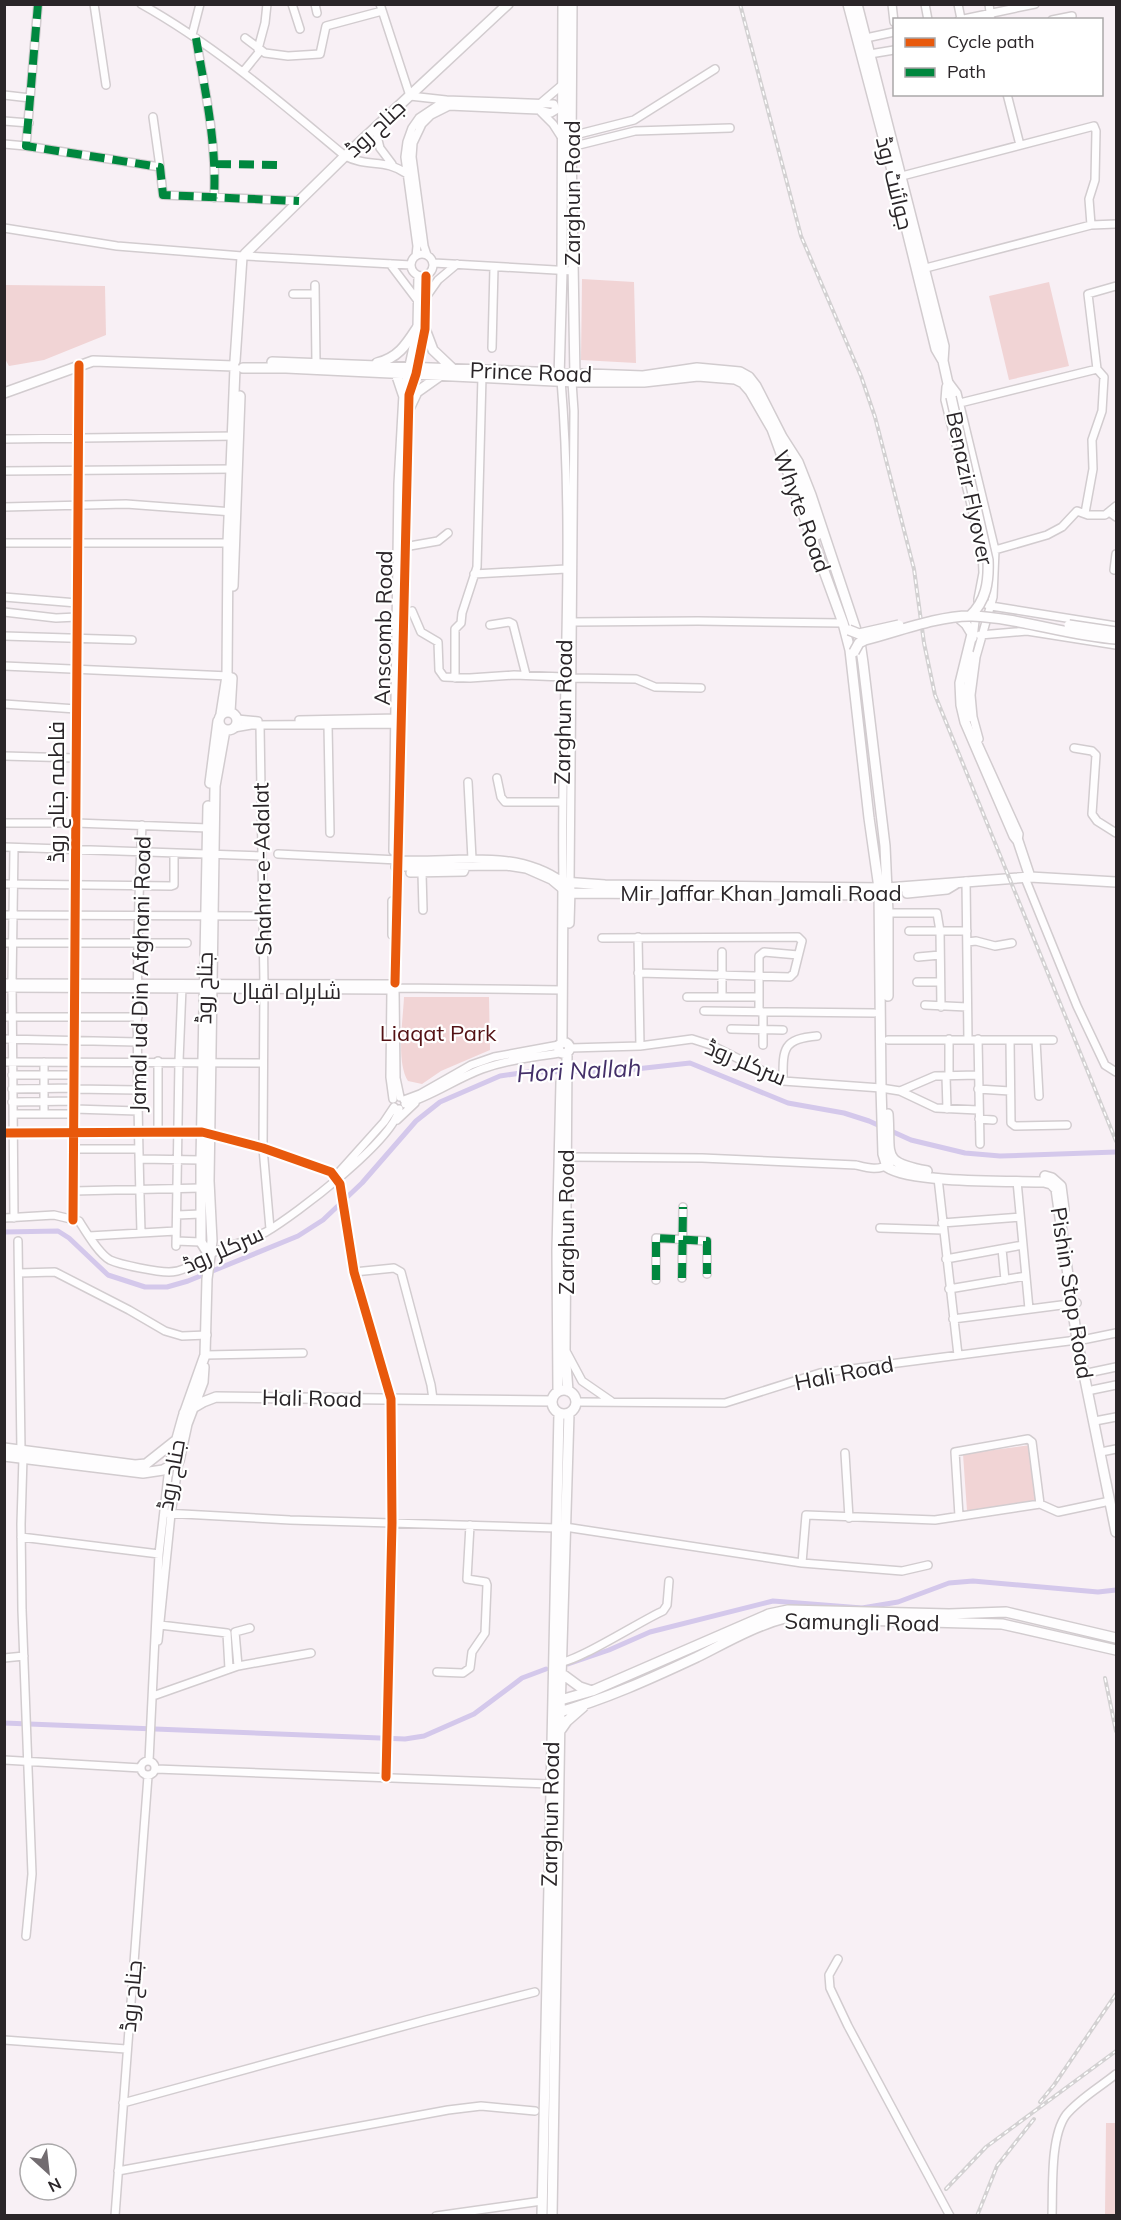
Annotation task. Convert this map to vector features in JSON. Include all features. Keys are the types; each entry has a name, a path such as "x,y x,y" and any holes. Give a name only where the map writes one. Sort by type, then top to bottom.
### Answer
{"main road":[{"name":"جناح روڈ","path":"179,1461 187,1424 203,1382 207,1335 208,1259 212,1241 207,1133 210,854 214,786 227,721 232,512 244,256 345,156 508,4"},
{"name":"Zarghun Road","path":"563,4 562,85 566,137 571,147 574,379"},
{"name":"Zarghun Road","path":"560,377 572,4"},
{"name":"جوائنٹ روڈ","path":"849,4 894,178 944,346 943,361 951,397"},
{"name":"جوائنٹ روڈ","path":"857,4 902,176 921,269"},
{"path":"369,365 387,361 395,356 421,328 433,350 453,369"},
{"name":"Prince Road","path":"4,393 93,361 396,373 453,369 574,379 643,376 697,368 740,372 748,377 756,386 779,439"},
{"name":"Prince Road","path":"239,365 316,363 369,365 441,375 560,377"},
{"path":"396,373 403,394"},
{"path":"408,411 417,392 441,375"},
{"name":"Benazir Flyover","path":"951,397 988,561 989,575 986,589 982,602 972,614"},
{"name":"Whyte Road","path":"779,439 802,492 846,626 869,818 880,856"},
{"name":"Whyte Road","path":"779,439 846,626"},
{"name":"Whyte Road","path":"779,439 798,462 860,642 884,913"},
{"path":"854,652 859,643 865,640 972,614 996,612 1116,632"},
{"path":"846,626 861,634 952,613 1018,621 1116,639"},
{"path":"958,617 970,628 972,634 960,683 961,705 965,722 1018,841 1024,878 1116,882"},
{"path":"846,626 854,652"},
{"name":"Whyte Road","path":"854,652 880,856"},
{"name":"جناح روڈ","path":"210,854 207,828 210,772 227,721"},
{"name":"Mir Jaffar Khan Jamali Road","path":"567,887 883,891 1024,878"},
{"name":"Zarghun Road","path":"563,1391 566,1351 562,1281 567,1157 562,990 567,887"},
{"name":"Zarghun Road","path":"563,1391 562,1281 567,887"},
{"path":"884,913 888,1040 884,1089"},
{"path":"884,913 884,1154 890,1164"},
{"path":"885,1127 889,1141 890,1164"},
{"name":"جناح روڈ","path":"201,1242 201,1160 207,1133"},
{"name":"Pishin Stop Road","path":"890,1164 910,1174 938,1178 1044,1182 1056,1189 1085,1374 1112,1488 1116,1532"},
{"name":"Pishin Stop Road","path":"890,1164 948,1174 1044,1176 1058,1182 1063,1191 1074,1304"},
{"path":"201,1242 208,1259"},
{"name":"جناح روڈ","path":"170,1467 184,1413 205,1355"},
{"path":"199,1372 203,1382 216,1397"},
{"path":"563,1391 574,1395 576,1402 574,1408 564,1413 554,1408 552,1401 563,1391"},
{"name":"Hali Road","path":"184,1413 216,1397 552,1401"},
{"name":"Zarghun Road","path":"542,2216 550,1784 556,1714 552,1664 564,1413"},
{"path":"4,1456 22,1453 146,1464 176,1442"},
{"path":"4,1448 143,1473 170,1467 179,1461"},
{"name":"Zarghun Road","path":"556,1701 563,1663 560,1528"},
{"name":"Samungli Road","path":"556,1701 592,1690 769,1614 788,1610 1012,1613 1114,1636"},
{"path":"997,1614 1116,1645"},
{"name":"Samungli Road","path":"556,1714 593,1701 693,1658 769,1622 785,1618 987,1624 1001,1630 1116,1656"},
{"path":"987,1624 1002,1624 1116,1650"},
{"path":"552,1664 580,1687 592,1690"},
{"path":"560,1731 578,1711 593,1701"},
{"name":"Zarghun Road","path":"552,2216 560,1731 556,1714"}],"street":[{"path":"26,146 38,4"},
{"path":"94,4 106,85"},
{"path":"141,4 194,36 243,72 345,156 354,160 392,164"},
{"path":"200,4 194,36 213,137 216,165 214,198"},
{"path":"243,72 259,50 267,4"},
{"path":"292,4 300,29"},
{"path":"315,4 317,13"},
{"path":"988,4 991,16"},
{"path":"970,18 991,16 1019,6 1035,4"},
{"path":"245,38 259,50 288,56 320,54 326,26 381,8 410,96 446,100 554,104 555,110 551,113 539,110 449,106 431,115 422,124 413,143 412,157 424,246 427,255 434,263 573,271"},
{"path":"1062,18 1072,16"},
{"path":"866,38 893,32"},
{"path":"870,54 893,50"},
{"path":"539,110 566,137 633,120 716,69"},
{"path":"542,102 562,85"},
{"path":"4,95 30,98"},
{"path":"1008,96 1020,145"},
{"path":"434,263 432,271 422,276 413,272 411,265 416,256 417,246 405,157 412,128 419,118 429,109 446,100"},
{"path":"153,117 160,167 160,197 299,201"},
{"path":"4,121 29,123"},
{"path":"902,176 1094,126 1096,131 1095,180 1089,199 1090,225"},
{"path":"375,128 380,148 392,164 407,174"},
{"path":"571,147 635,131 730,128"},
{"path":"4,144 160,167"},
{"path":"921,269 1090,225 1116,224"},
{"path":"4,228 117,246 411,265"},
{"path":"416,256 427,255"},
{"path":"390,264 417,301"},
{"path":"425,297 438,280 457,264"},
{"path":"492,348 494,267"},
{"name":"Anscomb Road","path":"399,1103 393,987 398,721 408,411 412,371 425,297 422,276"},
{"name":"Anscomb Road","path":"421,328 417,301 422,276"},
{"path":"315,285 316,363"},
{"path":"1085,513 1093,469 1092,440 1102,411 1104,377 1097,369 1088,294 1116,286"},
{"path":"293,294 315,294"},
{"name":"فاطمہ جناح روڈ","path":"73,1220 79,365"},
{"path":"960,403 1097,369"},
{"name":"Anscomb Road","path":"398,721 397,525 403,394 412,371"},
{"path":"455,678 455,629 461,623 477,567 482,376"},
{"name":"Zarghun Road","path":"560,377 565,424 568,678 567,887"},
{"name":"Zarghun Road","path":"567,887 562,802 573,622 574,379"},
{"path":"947,379 957,393 960,403 995,550 995,576 991,606 978,635"},
{"path":"947,379 945,400 982,548 983,573 978,601 978,635 971,695 973,717 981,747 1019,834 1018,841"},
{"path":"4,439 236,436"},
{"path":"4,471 235,470"},
{"path":"4,507 126,504 232,512"},
{"path":"995,550 1047,535 1062,527 1077,511 1105,515 1116,506"},
{"path":"1108,512 1116,517"},
{"path":"404,547 438,541 448,533"},
{"path":"4,543 231,543"},
{"path":"1114,570 1116,554"},
{"path":"474,574 566,569"},
{"path":"4,597 77,603"},
{"path":"978,601 991,606 1116,626"},
{"path":"412,611 421,632 438,642 441,675 455,678 526,675 636,680 655,687 700,688"},
{"path":"4,612 56,618 77,617"},
{"path":"573,622 698,621 846,626"},
{"path":"490,625 509,622 513,624 526,675"},
{"path":"978,635 1027,632 1116,645"},
{"path":"4,636 132,640"},
{"path":"4,666 229,676"},
{"path":"4,704 76,709"},
{"path":"227,721 398,721"},
{"path":"227,721 260,725 328,725 398,721"},
{"name":"Shahra-e-Adalat","path":"260,725 264,987 263,1148 270,1229"},
{"path":"328,725 330,833"},
{"path":"1074,748 1092,751 1096,755 1092,814 1097,821 1116,833"},
{"path":"4,756 76,758"},
{"path":"497,778 501,797 506,802 562,802"},
{"path":"468,782 472,859"},
{"path":"4,823 207,828"},
{"name":"Jamal ud Din Afghani Road","path":"141,1232 137,1061 138,915 142,825"},
{"path":"4,847 262,856"},
{"path":"14,848 13,884 8,915 8,1062 12,1076 12,1114 9,1133 14,1218"},
{"path":"4,884 171,886 174,885 174,853"},
{"path":"278,854 466,867 506,866 526,869 567,887"},
{"path":"395,863 472,859 510,860 551,873 567,887"},
{"path":"410,873 464,872 466,867"},
{"path":"422,873 423,910"},
{"path":"1024,878 1077,1006 1100,1055 1105,1065 1116,1072"},
{"path":"962,882 967,931 968,1040"},
{"path":"884,913 937,913 940,931 941,1007"},
{"path":"8,915 263,916"},
{"path":"909,931 967,931"},
{"path":"638,937 640,1046"},
{"path":"602,938 798,937 802,941 792,975 638,973"},
{"path":"967,942 976,941 995,946 1012,943"},
{"path":"8,943 187,943"},
{"path":"722,952 722,997"},
{"path":"763,1045 759,997 759,956 764,952 798,955"},
{"path":"918,957 940,955"},
{"path":"917,982 940,982"},
{"name":"شاہراہ اقبال","path":"8,986 562,990"},
{"path":"182,987 176,1244 201,1242"},
{"path":"687,997 759,997"},
{"path":"925,1005 967,1007"},
{"path":"704,1011 874,1013"},
{"path":"8,1017 138,1017"},
{"path":"731,1029 783,1030"},
{"path":"783,1081 785,1051 788,1047 799,1038 817,1036"},
{"name":"سرکلر روڈ","path":"337,1178 340,1171 399,1103 420,1094 471,1065 494,1057 564,1049 640,1046 692,1039 711,1045 783,1081 900,1091 936,1108 978,1110"},
{"path":"947,1109 949,1039"},
{"path":"978,1039 980,1144"},
{"path":"8,1040 138,1042"},
{"path":"888,1040 1053,1040"},
{"path":"1010,1040 1009,1118 1011,1123 1015,1126 1067,1125"},
{"path":"1036,1040 1039,1096"},
{"name":"سرکلر روڈ","path":"399,1103 422,1098 481,1069 564,1049"},
{"path":"158,1061 158,1132"},
{"path":"8,1062 263,1063"},
{"path":"44,1062 44,1114"},
{"path":"12,1076 74,1075"},
{"path":"900,1091 935,1076 978,1075"},
{"path":"12,1089 138,1090"},
{"path":"978,1089 1010,1091"},
{"name":"سرکلر روڈ","path":"73,1220 79,1221 110,1260 144,1269 170,1272 191,1266 270,1229 345,1174 422,1098"},
{"path":"12,1102 44,1102 74,1108 138,1111"},
{"path":"396,1122 399,1103"},
{"path":"12,1114 44,1114 74,1108"},
{"path":"979,1119 993,1120"},
{"path":"9,1133 179,1131 207,1133 263,1148 331,1172 337,1178 340,1184 354,1272 391,1399 392,1523 386,1777"},
{"path":"74,1149 139,1149"},
{"path":"567,1157 700,1158 856,1165 870,1169 890,1164"},
{"path":"139,1159 201,1160"},
{"path":"938,1178 957,1355"},
{"path":"1017,1181 1029,1309"},
{"path":"73,1191 201,1188"},
{"path":"682,1278 683,1207"},
{"path":"177,1215 201,1214"},
{"path":"4,1218 54,1215 73,1220"},
{"path":"880,1228 942,1227 1020,1217"},
{"path":"89,1236 176,1231"},
{"path":"656,1280 656,1238 707,1241 707,1274"},
{"path":"18,1241 25,1728 32,1874 26,1936"},
{"path":"946,1260 1023,1245"},
{"path":"1002,1249 1005,1280"},
{"path":"354,1272 394,1268 402,1272 433,1400"},
{"path":"19,1273 55,1272 165,1331 182,1336 207,1335"},
{"path":"949,1289 1026,1276"},
{"path":"953,1319 1074,1304"},
{"name":"Hali Road","path":"576,1402 725,1403 820,1372 1080,1340 1116,1333"},
{"path":"566,1351 582,1381 611,1401"},
{"path":"205,1355 303,1353"},
{"path":"1085,1374 1116,1367"},
{"path":"1089,1391 1116,1385"},
{"path":"1097,1421 1116,1417"},
{"path":"959,1516 955,1452 1028,1439 1032,1442 1040,1504"},
{"path":"1103,1452 1116,1449"},
{"path":"845,1453 849,1518"},
{"name":"جناح روڈ","path":"149,1761 159,1554 179,1461"},
{"name":"جناح روڈ","path":"154,1664 160,1625 170,1467"},
{"path":"802,1563 806,1515 935,1520 1040,1504 1058,1512 1113,1505"},
{"path":"168,1514 560,1528 802,1563 902,1571 928,1565"},
{"path":"437,1672 463,1673 467,1671 472,1661 472,1652 485,1633 486,1582 467,1579 470,1524"},
{"path":"21,1537 159,1554"},
{"path":"552,1664 563,1663 663,1611 667,1605 669,1581"},
{"path":"160,1625 227,1633 229,1669"},
{"path":"238,1666 235,1632 250,1628"},
{"path":"153,1696 238,1666 312,1653"},
{"path":"4,1658 24,1656"},
{"path":"4,1760 141,1768"},
{"path":"149,1761 156,1769 153,1775 148,1776 142,1773 141,1768 144,1762 149,1761"},
{"path":"156,1769 550,1784"},
{"name":"جناح روڈ","path":"115,2216 148,1776"},
{"path":"838,1959 829,1975 830,1988 950,2216"},
{"path":"123,2103 535,1992"},
{"path":"4,2040 126,2049"},
{"path":"1052,2216 1056,2142 1065,2116 1116,2074"},
{"path":"118,2170 448,2110 481,2106 535,2111"},
{"path":"436,2216 542,2201"}],"green space":[{"path":"582,279 634,282 636,363 581,360"},
{"path":"1049,282 1069,366 1009,380 989,296"},
{"path":"5,285 105,286 106,335 44,360 9,366 5,359"},
{"name":"Liaqat Park","path":"404,997 489,997 490,1050 441,1071 422,1084 408,1081 404,1073 401,1052"},
{"path":"1031,1445 1038,1500 967,1511 963,1454"},
{"path":"1106,2123 1116,2123 1116,2215 1105,2215"}],"waterway":[{"name":"Hori Nallah","path":"4,1232 58,1231 69,1238 108,1275 145,1287 167,1287 188,1281 298,1236 323,1220 362,1183 416,1121 440,1102 500,1076 528,1072 618,1071 690,1063 788,1103 844,1113 869,1121 911,1140 965,1153 1000,1156 1116,1152"},
{"path":"568,1664 609,1650 650,1632 773,1601 862,1608 898,1602 949,1583 973,1581 1098,1592 1116,1590"},
{"path":"4,1723 405,1739 424,1736 474,1714 522,1678 546,1669"}],"railway":[{"path":"740,4 801,236 861,376 875,417 914,569 924,643 935,695 1116,1141"},
{"path":"1105,1678 1116,1731"},
{"path":"1040,2102 1116,1994"},
{"path":"946,2189 986,2147 1116,2051"},
{"path":"977,2216 997,2166 1034,2119"}],"marked path":[{"path":"38,4 26,146 160,167 163,195 299,201"},
{"path":"196,38 212,137 214,198"},
{"path":"216,164 278,165"},
{"path":"682,1278 683,1207"},
{"path":"656,1280 656,1238 707,1241 707,1274"}],"cycle path":[{"path":"395,983 409,395 416,374 425,329 426,276"},
{"path":"73,1220 79,365"},
{"path":"4,1133 202,1132 263,1148 331,1172 340,1184 354,1272 391,1399 392,1523 386,1777"}]}
